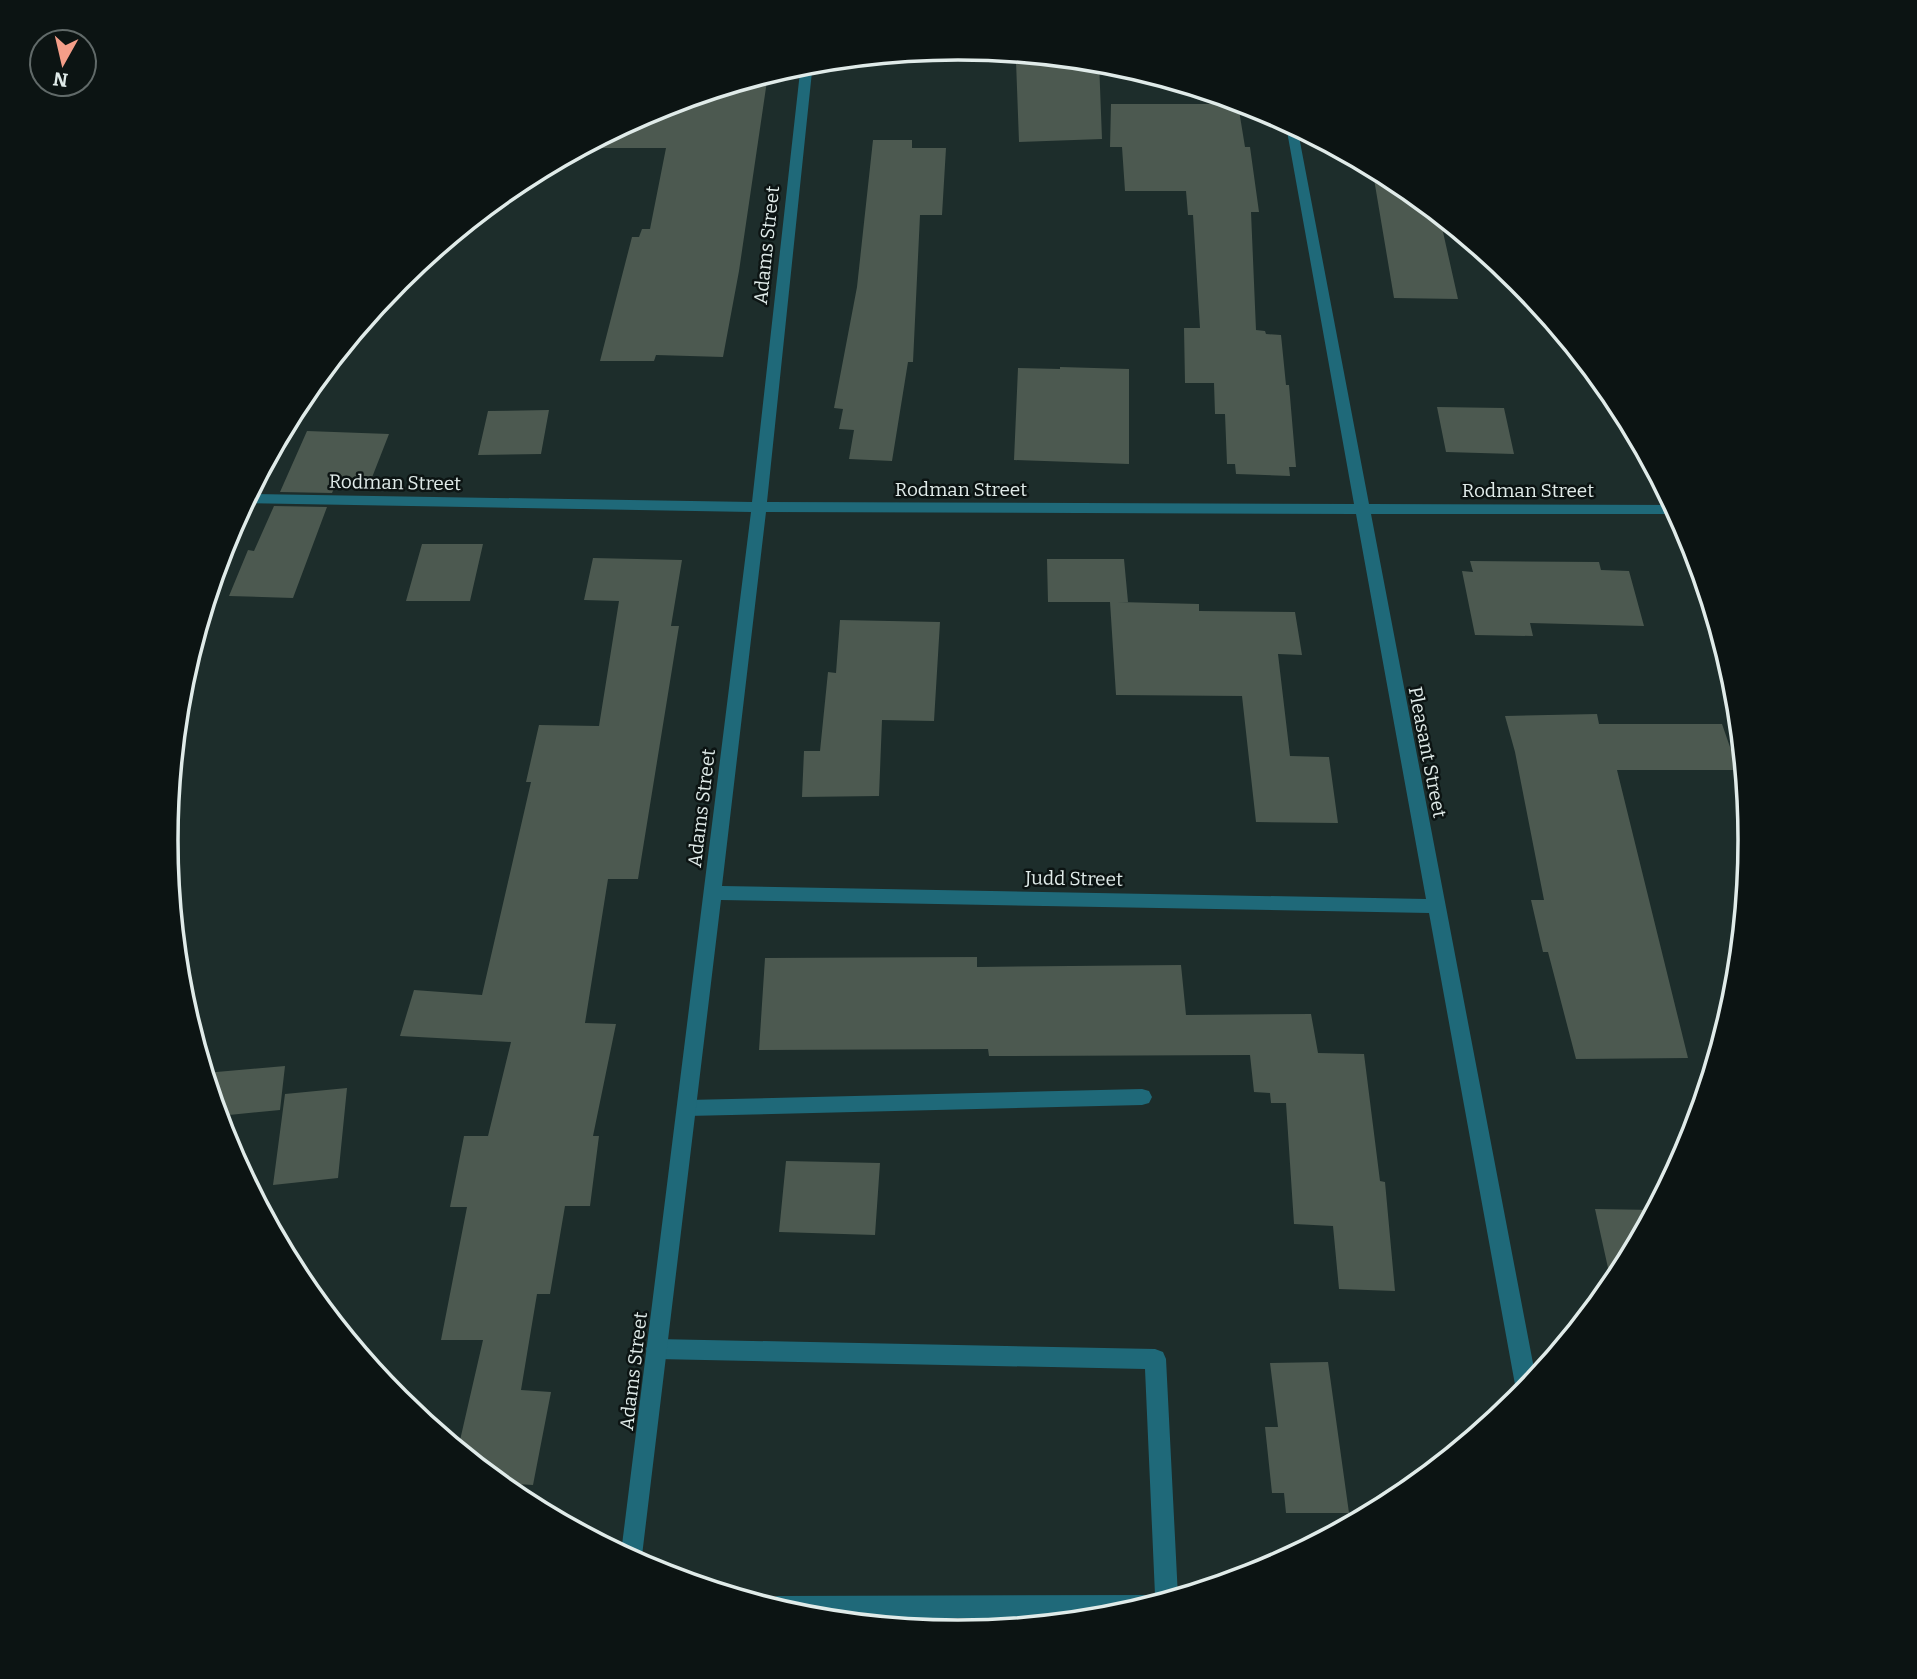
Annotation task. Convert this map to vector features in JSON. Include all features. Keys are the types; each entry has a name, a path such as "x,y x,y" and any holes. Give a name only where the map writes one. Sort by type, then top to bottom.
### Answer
{"street":[{"name":"Adams Street","path":"633,1548 759,508 806,74"},
{"name":"Pleasant Street","path":"1292,135 1524,1376"},
{"name":"Rodman Street","path":"257,499 759,508 1665,510"},
{"name":"Judd Street","path":"712,893 1435,906"},
{"path":"687,1108 1142,1097"},
{"path":"657,1349 1155,1359 1167,1591"},
{"path":"823,1608 1109,1605"}],"building":[{"path":"1016,62 1099,72 1102,139 1019,142"},
{"path":"767,84 739,271 723,357 656,355 654,361 600,361 632,237 639,237 642,229 650,229 666,148 599,148 660,119"},
{"path":"1111,104 1217,104 1239,112 1245,147 1250,147 1259,212 1251,212 1256,330 1281,335 1286,385 1289,385 1296,467 1289,467 1290,476 1236,474 1235,464 1227,464 1225,414 1215,414 1214,383 1185,383 1184,328 1200,328 1193,215 1188,215 1186,191 1125,191 1122,147 1110,147"},
{"path":"873,140 912,140 912,148 946,148 942,215 920,215 913,362 908,362 892,461 849,459 854,430 839,429 843,409 834,408 857,287"},
{"path":"1374,180 1442,228 1458,299 1394,298"},
{"path":"1018,368 1129,369 1129,464 1014,460"},
{"path":"1437,407 1504,408 1514,454 1446,452"},
{"path":"549,410 541,454 478,455 488,411"},
{"path":"307,431 389,434 371,480 338,479 332,493 280,492"},
{"path":"274,506 327,507 293,598 229,596 248,550 254,551"},
{"path":"422,544 483,544 470,601 406,601"},
{"path":"593,558 682,560 671,626 679,626 638,879 608,879 585,1023 616,1024 593,1136 599,1136 590,1206 565,1206 550,1294 537,1294 521,1390 551,1392 533,1485 520,1484 460,1439 483,1340 441,1340 467,1207 450,1207 464,1136 488,1136 511,1042 400,1036 414,990 482,995 531,782 526,782 539,725 599,726 619,601 584,600"},
{"path":"1047,559 1124,559 1128,602 1118,602 1199,604 1199,611 1295,612 1302,655 1278,654 1290,756 1329,757 1338,823 1256,822 1242,696 1116,695 1110,602 1048,602"},
{"path":"1470,561 1599,562 1601,570 1629,571 1644,626 1530,623 1533,636 1475,635 1462,571 1473,572"},
{"path":"840,620 940,622 934,721 882,720 879,796 802,797 804,751 820,751 828,672 836,673"},
{"path":"1597,714 1599,724 1722,724 1735,770 1617,770 1688,1058 1576,1059 1548,952 1543,952 1531,900 1544,900 1515,752 1505,716"},
{"path":"977,957 977,967 1181,965 1186,1015 1311,1014 1318,1053 1364,1054 1380,1181 1385,1182 1395,1291 1339,1289 1333,1226 1294,1224 1286,1103 1271,1103 1270,1093 1254,1092 1250,1055 989,1056 988,1049 759,1050 765,958"},
{"path":"285,1066 280,1110 229,1115 215,1072"},
{"path":"347,1088 338,1178 273,1185 285,1094"},
{"path":"786,1161 880,1163 875,1235 779,1232"},
{"path":"1595,1209 1645,1210 1634,1230 1609,1270"},
{"path":"1328,1362 1349,1513 1286,1513 1284,1493 1272,1493 1265,1427 1278,1427 1270,1363"}]}
